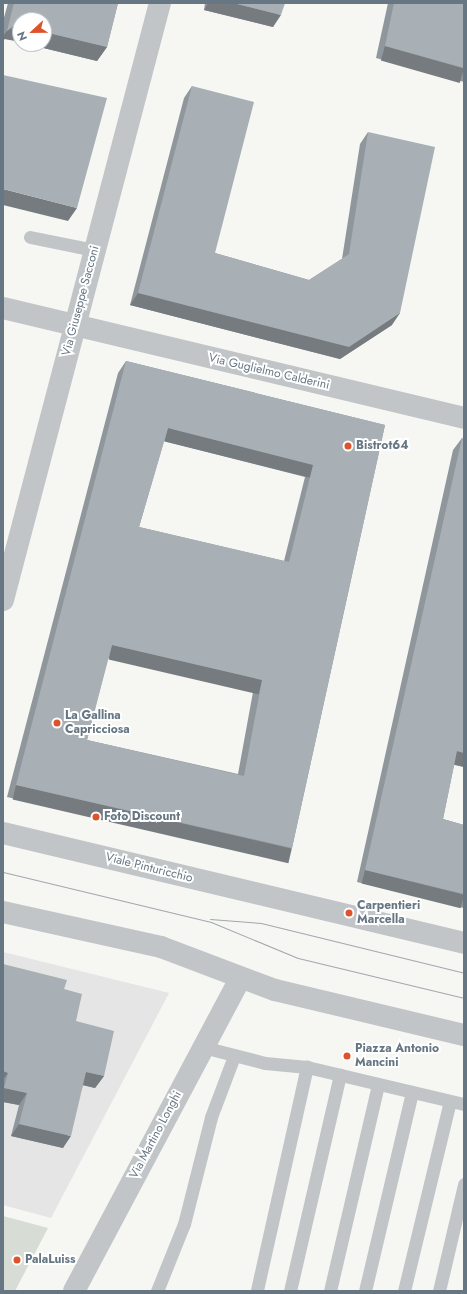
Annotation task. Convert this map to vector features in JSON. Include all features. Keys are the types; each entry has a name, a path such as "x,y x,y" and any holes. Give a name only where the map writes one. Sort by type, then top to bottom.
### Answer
{"street":[{"name":"Via Giuseppe Sacconi","path":"3,600 160,3"},
{"name":"Via Guglielmo Calderini","path":"3,308 74,327 464,418"},
{"name":"Viale Pinturicchio","path":"3,833 294,904 464,943"},
{"path":"3,912 161,947 240,979 275,990 464,1035"},
{"name":"Via Martino Longhi","path":"77,1290 240,979"}],"lane":[{"path":"30,237 94,250"},
{"path":"204,1048 264,1063 307,1067 464,1104"},
{"path":"157,1291 184,1224 211,1117 234,1056"},
{"path":"256,1291 307,1067"},
{"path":"290,1291 340,1075"},
{"path":"330,1291 378,1084"},
{"path":"365,1291 412,1092"},
{"path":"404,1291 450,1101"},
{"path":"439,1291 464,1184"}],"shaded area":[{"path":"3,952 169,993 51,1218 3,1205"},
{"name":"PalaLuiss","path":"3,1216 48,1228 15,1291 3,1291"}],"building":[{"path":"14,3 118,3 107,47 52,34 52,12 12,12 12,27 7,31"},
{"path":"233,3 285,3 281,15"},
{"path":"394,3 464,3 464,68 385,46"},
{"path":"3,75 107,98 77,208 3,189"},
{"path":"192,86 254,102 215,253 309,280 349,254 368,132 435,147 400,313 349,347 138,293"},
{"path":"126,361 385,425 292,848 16,785","holes":["168,428 313,465 289,562 139,527","112,645 262,680 244,776 87,740"]},
{"path":"462,438 464,439 464,753 457,751 443,819 464,825 464,894 365,870"},
{"path":"3,964 67,980 64,989 82,994 76,1021 114,1031 104,1076 86,1072 71,1136 19,1124 27,1093 4,1088 8,1073 3,1071"}],"tram line":[{"path":"3,872 211,922 298,958 464,998"},
{"path":"210,919 261,923 464,973"}],"place":[{"name":"Bistrot64","path":"348,446"},
{"name":"La Gallina Capricciosa","path":"57,723"},
{"name":"Foto Discount","path":"96,817"},
{"name":"Carpentieri Marcella","path":"349,913"},
{"name":"Piazza Antonio Mancini","path":"347,1056"},
{"name":"PalaLuiss","path":"17,1260"}]}
